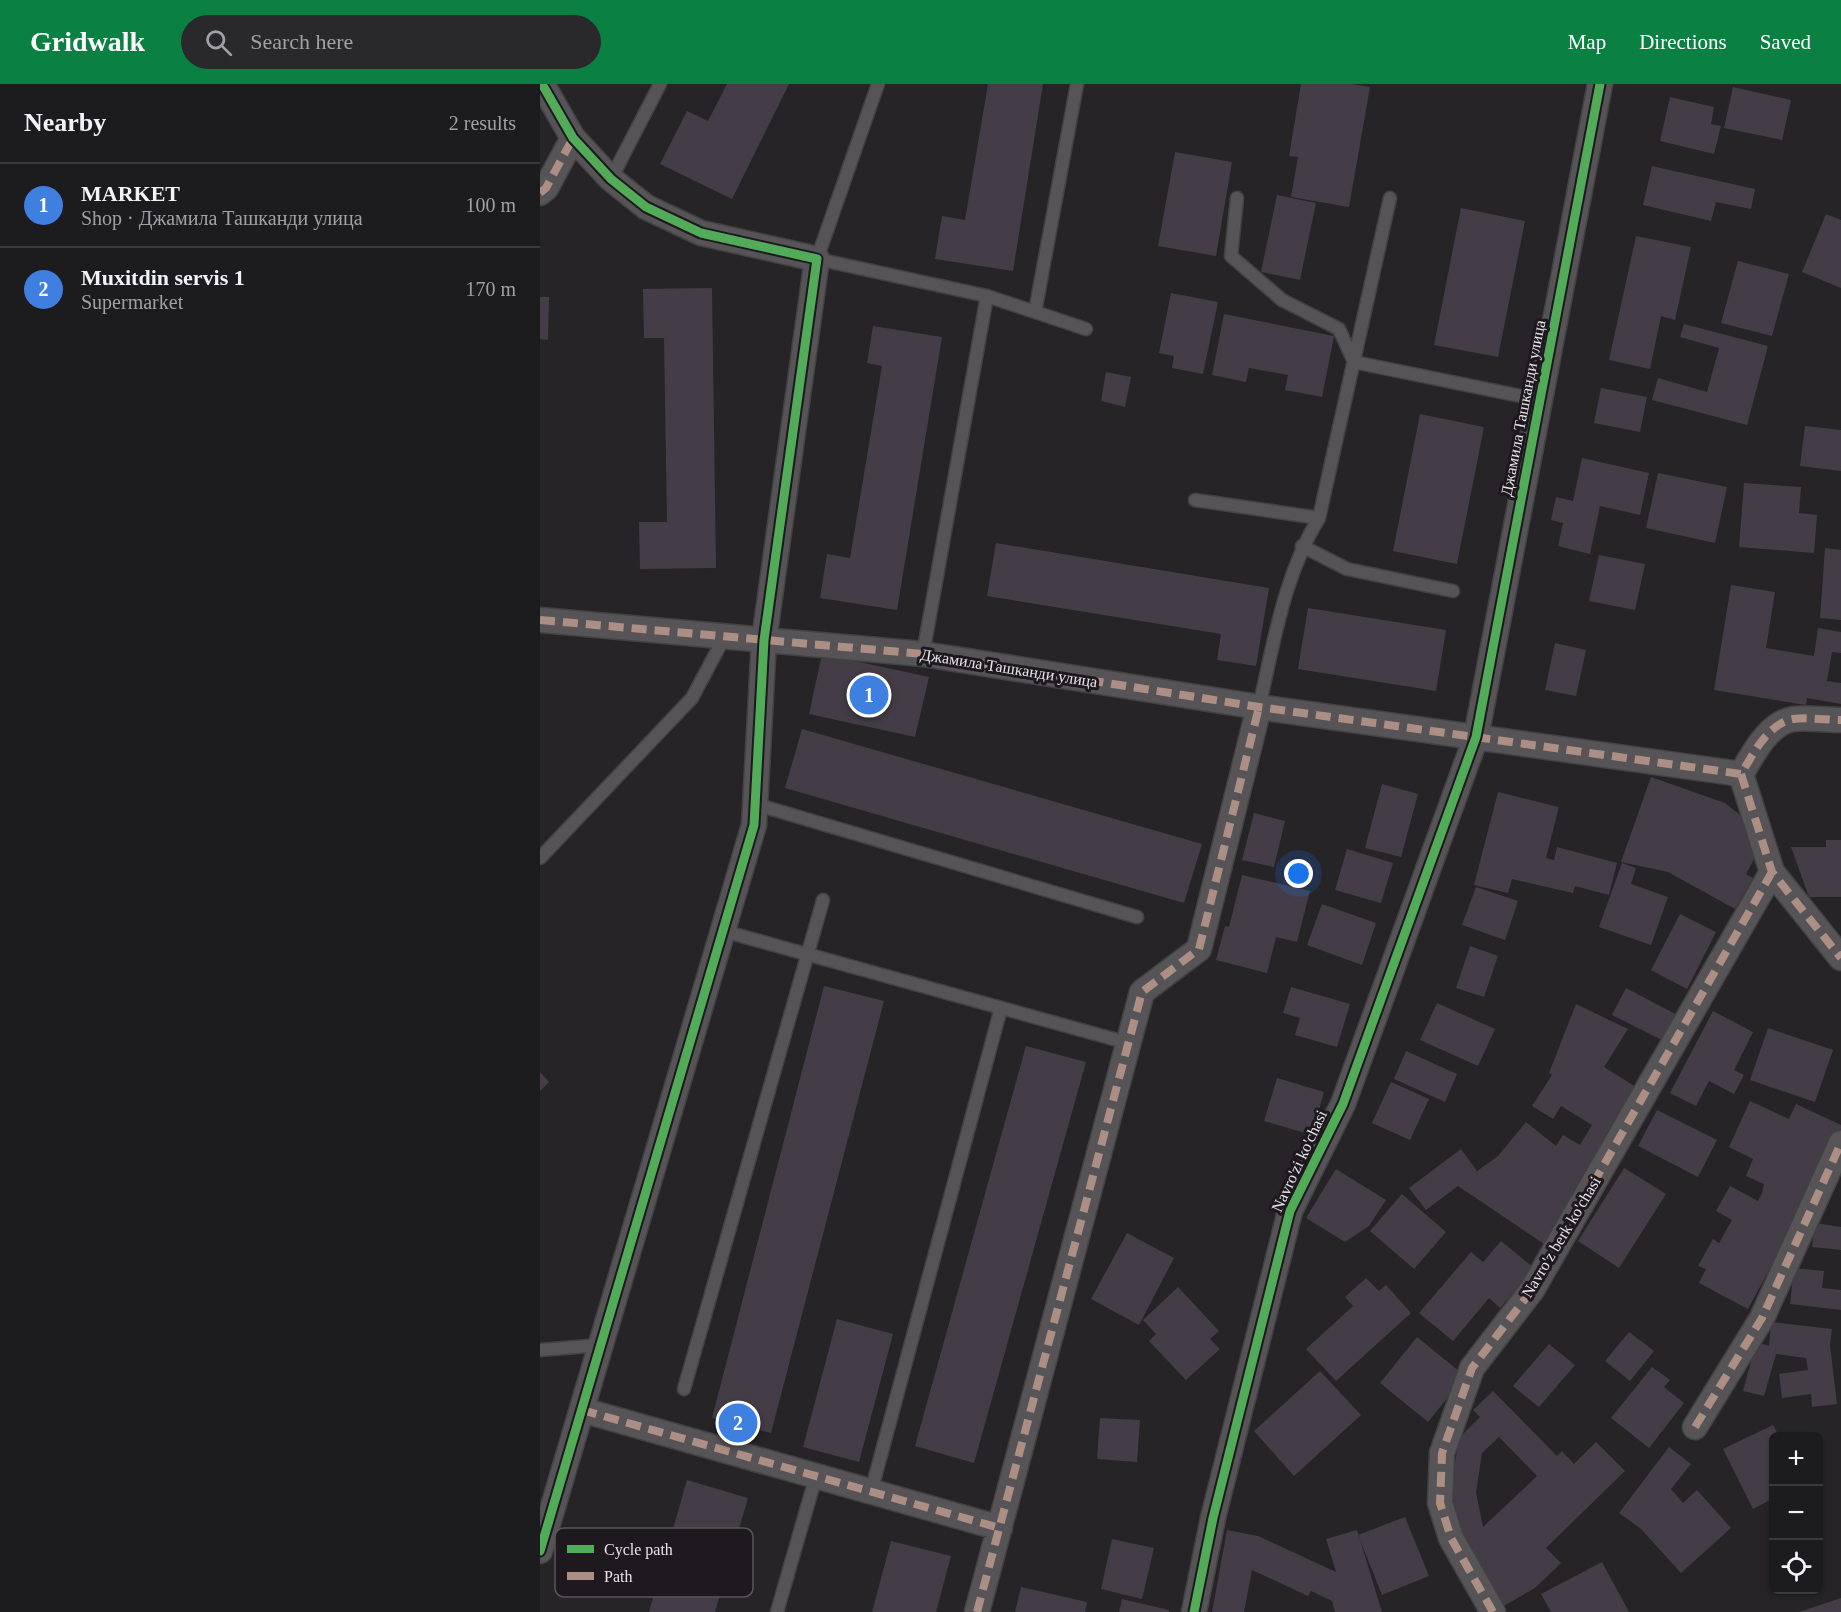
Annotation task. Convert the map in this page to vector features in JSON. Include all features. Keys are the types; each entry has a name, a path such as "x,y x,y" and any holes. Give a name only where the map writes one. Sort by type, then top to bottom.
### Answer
{"street":[{"path":"540,1551 754,825 764,639 817,259 701,232 646,207 611,179 573,138 542,84"},
{"name":"Джамила Ташканди улица","path":"1476,737 1600,84"},
{"path":"540,193 546,188 573,138"},
{"name":"Джамила Ташканди улица","path":"540,620 923,654 1259,707 1742,774"},
{"path":"977,1612 1142,992 1199,949 1259,707"},
{"path":"1841,720 1792,719 1774,729 1760,743 1742,774 1772,872 1841,958"},
{"name":"Navro'zi ko'chasi","path":"1194,1612 1215,1506 1290,1211 1343,1104 1476,737"},
{"name":"Navro'z berk ko'chasi","path":"1493,1612 1451,1538 1440,1503 1442,1452 1472,1368 1532,1290 1772,872"},
{"path":"1695,1427 1762,1318 1841,1143"},
{"path":"582,1410 1000,1528"}],"lane":[{"path":"611,179 660,84"},
{"path":"878,84 817,259 987,296 1086,329"},
{"path":"1035,312 1077,84"},
{"path":"1238,198 1231,256 1282,300 1339,329 1354,362"},
{"path":"1259,707 1285,595 1302,546 1319,518 1390,198"},
{"path":"923,654 987,296"},
{"path":"1354,362 1540,400"},
{"path":"1195,500 1319,518"},
{"path":"1302,546 1347,569 1453,591"},
{"path":"540,858 692,698 725,636"},
{"path":"755,804 1137,917"},
{"path":"684,1389 823,900"},
{"path":"723,931 1128,1043"},
{"path":"871,1492 1001,1008"},
{"path":"540,1350 601,1345"},
{"path":"777,1612 816,1476"}],"building":[{"path":"727,84 789,84 732,199 660,164 687,111 708,121"},
{"path":"988,84 1043,84 1013,271 935,259 942,216 965,220"},
{"path":"1301,84 1352,84 1370,87 1349,207 1291,197 1298,157 1289,156"},
{"path":"1733,87 1791,100 1782,140 1724,128"},
{"path":"1670,97 1714,107 1711,124 1721,126 1714,154 1660,141"},
{"path":"1175,152 1232,162 1216,256 1158,246"},
{"path":"1652,166 1755,189 1751,209 1716,202 1711,221 1643,205"},
{"path":"1277,195 1316,203 1300,280 1261,272"},
{"path":"1461,208 1525,221 1498,357 1434,345"},
{"path":"1826,214 1841,220 1841,288 1802,272"},
{"path":"1636,236 1691,247 1675,320 1661,316 1650,369 1609,360"},
{"path":"1738,261 1789,274 1772,336 1721,323"},
{"path":"712,288 716,568 640,569 639,522 667,522 664,338 644,338 643,289"},
{"path":"1171,293 1218,302 1203,374 1172,368 1174,356 1159,353"},
{"path":"540,297 549,297 548,340 540,339"},
{"path":"1224,314 1334,336 1322,397 1285,390 1288,375 1249,368 1246,382 1212,375"},
{"path":"1684,324 1768,346 1747,425 1652,400 1658,378 1707,392 1719,348 1680,337"},
{"path":"873,326 942,337 897,610 820,598 827,554 850,558 882,366 867,363"},
{"path":"1106,372 1131,377 1125,407 1101,401"},
{"path":"1601,388 1647,397 1640,432 1594,423"},
{"path":"1420,414 1484,427 1457,564 1393,551"},
{"path":"1805,426 1841,430 1841,471 1800,466"},
{"path":"1582,458 1649,473 1640,515 1600,506 1590,554 1558,546 1563,523 1551,520 1556,497 1573,501"},
{"path":"1658,473 1727,487 1715,543 1646,528"},
{"path":"1744,483 1801,487 1799,513 1817,515 1814,553 1739,547"},
{"path":"996,543 1269,588 1256,666 1217,660 1221,634 987,596"},
{"path":"1825,548 1841,550 1841,620 1820,618"},
{"path":"1599,555 1645,564 1635,610 1589,601"},
{"path":"1731,585 1775,592 1766,648 1814,656 1818,628 1841,632 1841,653 1832,652 1827,681 1841,683 1841,704 1807,698 1806,705 1714,690"},
{"path":"1308,608 1446,630 1436,691 1298,669"},
{"path":"1555,643 1586,650 1576,696 1545,690"},
{"path":"822,654 929,677 915,737 809,714"},
{"path":"802,729 1202,844 1184,903 785,788"},
{"path":"1651,777 1725,803 1740,815 1760,848 1746,874 1753,878 1735,909 1668,872 1621,862"},
{"path":"1382,784 1418,794 1401,857 1365,848"},
{"path":"1498,792 1559,807 1546,858 1554,860 1557,847 1617,863 1609,895 1575,886 1573,893 1512,879 1508,893 1474,885"},
{"path":"1254,813 1285,821 1274,867 1242,860"},
{"path":"1826,840 1841,840 1841,897 1809,897 1791,847 1826,847"},
{"path":"1347,849 1393,863 1381,903 1335,890"},
{"path":"1622,863 1636,868 1631,884 1668,897 1651,945 1599,927"},
{"path":"1242,875 1310,891 1297,942 1276,937 1267,973 1216,960 1225,926 1229,927"},
{"path":"1476,887 1518,901 1505,940 1462,925"},
{"path":"1322,904 1376,923 1362,965 1307,945"},
{"path":"1680,914 1716,932 1687,989 1651,970"},
{"path":"1470,946 1498,956 1484,997 1456,988"},
{"path":"824,986 884,1001 771,1433 712,1418"},
{"path":"1291,987 1350,1004 1337,1047 1295,1035 1300,1018 1283,1013"},
{"path":"1626,988 1679,1016 1666,1042 1612,1015"},
{"path":"1437,1003 1495,1029 1478,1066 1420,1040"},
{"path":"1576,1004 1628,1029 1604,1067 1639,1089 1547,1246 1458,1186 1426,1210 1409,1188 1461,1149 1477,1171 1498,1156 1526,1122 1556,1146 1563,1135 1580,1145 1592,1125 1561,1106 1553,1119 1532,1106 1552,1075 1549,1073"},
{"path":"1713,1011 1753,1032 1734,1070 1744,1075 1734,1094 1709,1081 1696,1106 1670,1093"},
{"path":"1768,1028 1833,1050 1815,1102 1750,1080"},
{"path":"1026,1046 1086,1062 974,1463 915,1446"},
{"path":"1406,1051 1457,1074 1445,1102 1394,1079"},
{"path":"540,1072 549,1082 540,1091"},
{"path":"1277,1078 1324,1092 1312,1135 1264,1121"},
{"path":"1391,1082 1429,1099 1410,1140 1372,1123"},
{"path":"1750,1101 1789,1119 1796,1104 1841,1125 1841,1129 1803,1212 1801,1211 1748,1309 1699,1283 1706,1269 1698,1266 1713,1239 1719,1243 1732,1220 1716,1211 1730,1186 1758,1201 1762,1193 1764,1184 1746,1176 1753,1159 1729,1147"},
{"path":"1657,1110 1717,1140 1698,1177 1638,1146"},
{"path":"1624,1168 1666,1194 1619,1268 1578,1241"},
{"path":"1336,1169 1386,1200 1369,1226 1345,1242 1306,1218"},
{"path":"1402,1194 1446,1232 1414,1269 1370,1231"},
{"path":"1815,1223 1841,1227 1841,1250 1812,1247"},
{"path":"1127,1233 1174,1258 1139,1325 1091,1299"},
{"path":"1501,1241 1534,1268 1500,1308 1489,1298 1453,1341 1419,1313 1471,1252 1483,1262"},
{"path":"1794,1268 1824,1271 1822,1288 1841,1290 1841,1310 1790,1304"},
{"path":"1366,1278 1379,1291 1386,1285 1411,1313 1336,1381 1306,1349 1353,1306 1345,1297"},
{"path":"1178,1287 1219,1331 1210,1339 1220,1349 1186,1380 1149,1341 1156,1334 1143,1320"},
{"path":"837,1319 893,1334 859,1462 803,1447"},
{"path":"1771,1322 1832,1329 1830,1345 1837,1404 1812,1407 1811,1394 1782,1398 1779,1374 1808,1370 1806,1358 1776,1354 1764,1396 1743,1391 1756,1342 1769,1346"},
{"path":"1629,1332 1654,1351 1630,1381 1605,1361"},
{"path":"1417,1337 1465,1376 1428,1422 1380,1383"},
{"path":"1549,1344 1575,1365 1539,1407 1513,1386"},
{"path":"1652,1367 1670,1380 1664,1387 1684,1403 1649,1448 1611,1418"},
{"path":"1320,1371 1361,1415 1294,1476 1254,1431"},
{"path":"1493,1391 1557,1456 1562,1451 1574,1464 1596,1442 1625,1471 1546,1548 1561,1563 1535,1588 1500,1608 1462,1542 1451,1489 1459,1438 1480,1417 1473,1410","holes":["1499,1437 1537,1476 1483,1527 1476,1492 1482,1453"]},
{"path":"1100,1418 1140,1420 1137,1462 1097,1459"},
{"path":"1773,1425 1777,1432 1769,1432 1769,1501 1753,1509 1723,1449"},
{"path":"1669,1447 1691,1464 1671,1489 1683,1503 1697,1490 1731,1528 1681,1573 1641,1529 1619,1513"},
{"path":"687,1480 748,1498 739,1528 673,1528"},
{"path":"1405,1517 1429,1576 1382,1595 1358,1535"},
{"path":"1227,1530 1258,1536 1336,1572 1326,1539 1357,1530 1382,1612 1335,1612 1332,1601 1311,1591 1308,1596 1252,1570 1244,1612 1212,1612"},
{"path":"1112,1539 1154,1548 1142,1599 1101,1589"},
{"path":"891,1541 951,1556 936,1612 872,1612"},
{"path":"1602,1562 1629,1612 1551,1612 1541,1594"},
{"path":"1021,1587 1087,1602 1085,1612 1015,1612"},
{"path":"653,1597 719,1597 715,1612 649,1612"},
{"path":"1841,1598 1841,1612 1799,1612"},
{"path":"1122,1599 1169,1610 1169,1612 1119,1612"}],"marked path":[{"path":"540,193 546,188 573,138 577,142"},
{"path":"540,620 923,654 1259,707 1741,774 1762,741 1784,722 1798,718 1841,720"},
{"path":"977,1612 1142,992 1199,949 1259,707"},
{"path":"1741,774 1772,872 1841,958"},
{"path":"1493,1612 1451,1538 1440,1503 1442,1453 1472,1368 1532,1290 1772,872"},
{"path":"1695,1427 1762,1318 1841,1143"},
{"path":"582,1410 1000,1528"}],"cycle path":[{"path":"540,1551 754,825 764,640 817,259 701,233 646,207 611,179 573,138 542,84"},
{"path":"1194,1612 1213,1518 1290,1211 1343,1104 1476,737 1600,84"}],"place":[{"name":"MARKET","path":"869,695"},
{"name":"Muxitdin servis 1","path":"738,1423"}]}
